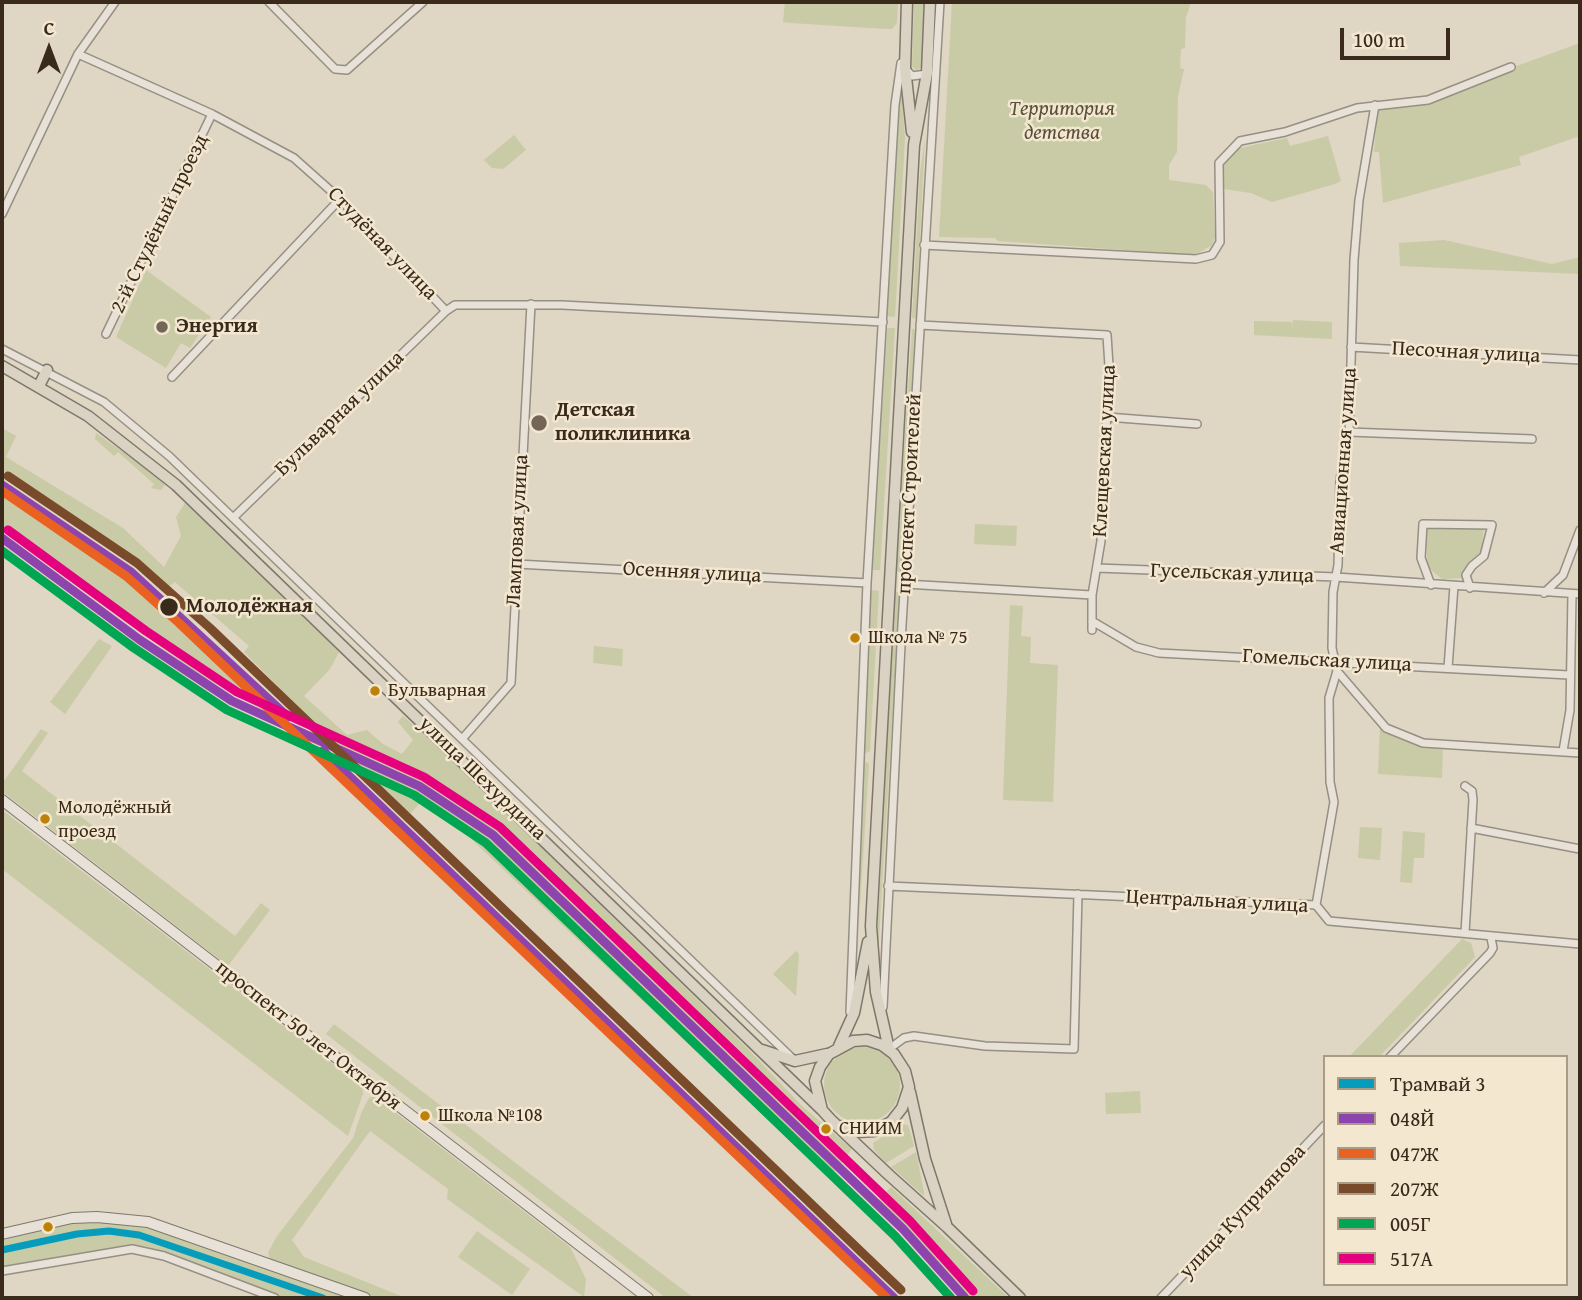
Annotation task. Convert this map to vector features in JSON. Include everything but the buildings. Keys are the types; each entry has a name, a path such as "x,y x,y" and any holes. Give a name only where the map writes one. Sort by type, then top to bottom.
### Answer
{"main road":[{"name":"проспект Строителей","path":"889,1049 882,1029 876,992 871,926 914,145 905,68 907,2"},
{"name":"проспект Строителей","path":"914,145 932,74 930,2"},
{"name":"улица Шехурдина","path":"2,366 39,386 127,444 176,485 822,1110"},
{"path":"39,386 47,370"},
{"name":"проспект 50 лет Октября","path":"2,800 648,1298"},
{"name":"проспект Строителей","path":"839,1046 850,1023 871,926"},
{"path":"795,1061 828,1054 839,1046 867,1040 889,1049 902,1065 925,1159 947,1227"},
{"name":"улица Шехурдина","path":"757,1047 795,1061"},
{"path":"828,1054 815,1082 822,1110 1020,1298"},
{"path":"839,1126 862,1132 886,1126 902,1108 909,1087"},
{"path":"2,1234 72,1218 138,1221 162,1226 365,1298"}],"street":[{"path":"2,214 78,54 115,2"},
{"path":"270,2 335,69 347,70 423,2"},
{"name":"проспект Строителей","path":"882,1029 932,74 940,2"},
{"name":"проспект Строителей","path":"850,1023 867,583 895,105 905,39"},
{"name":"Студёная улица","path":"78,54 212,114 294,158 340,199 446,311 455,305 531,304 883,322"},
{"path":"925,245 1196,259 1212,255 1220,242 1219,163 1240,141 1285,132 1333,115 1375,105 1428,100 1511,67"},
{"path":"905,68 912,76 932,74"},
{"name":"Авиационная улица","path":"1333,662 1331,620 1336,577 1340,480 1349,432 1354,260 1359,200 1375,105"},
{"name":"2-й Студёный проезд","path":"106,334 212,114"},
{"path":"172,377 340,199"},
{"name":"Ламповая улица","path":"463,738 511,683 531,304"},
{"name":"Бульварная улица","path":"234,517 446,311"},
{"name":"Клещевская улица","path":"920,325 1107,335 1107,417 1097,568"},
{"name":"Песочная улица","path":"1351,347 1580,360"},
{"path":"2,349 47,370 104,402 169,456 795,1061"},
{"path":"1107,417 1196,424"},
{"path":"1349,432 1532,439"},
{"path":"1431,586 1421,558 1423,523 1492,525 1484,556 1466,575 1470,588"},
{"path":"1544,593 1563,575 1580,530"},
{"name":"Осенняя улица","path":"517,564 867,583"},
{"path":"905,583 1092,595 1097,568"},
{"name":"Гусельская улица","path":"1097,568 1336,577 1431,586 1576,594"},
{"path":"1448,668 1454,586"},
{"path":"1563,751 1570,710 1569,675 1576,594"},
{"name":"Гомельская улица","path":"1092,595 1092,626 1136,647 1159,653 1569,675"},
{"path":"1333,662 1337,671 1386,728 1423,743 1580,752"},
{"path":"1316,905 1334,802 1330,782 1329,698 1337,671"},
{"path":"1465,786 1472,791 1465,933"},
{"path":"1471,828 1580,849"},
{"name":"Центральная улица","path":"888,886 1316,905 1329,921 1465,933 1491,938 1580,944"},
{"path":"889,1049 904,1038 914,1036 985,1046 1074,1049 1078,894"},
{"path":"1392,1055 1490,953 1493,948 1491,938"},
{"name":"улица Куприянова","path":"1161,1298 1323,1127"},
{"path":"2,1271 115,1251 139,1250 164,1256 275,1298"}],"green space":[{"path":"785,2 898,2 897,23 892,29 886,29 783,22"},
{"path":"914,2 926,2 923,66 917,71 912,66"},
{"name":"Территория детства","path":"952,2 1191,2 1186,17 1185,48 1181,49 1180,68 1184,69 1178,96 1177,152 1169,165 1169,180 1206,185 1213,192 1215,237 1212,245 1195,255 998,241 995,238 939,237"},
{"path":"1580,43 1580,136 1519,157 1521,165 1383,203 1379,152 1374,152 1378,103 1426,99"},
{"path":"901,87 905,138 895,317 887,316"},
{"path":"514,135 526,150 503,169 492,168 484,160"},
{"path":"1328,136 1341,181 1272,202 1251,193 1224,189 1223,163 1235,149 1287,138 1290,146"},
{"path":"925,138 916,318 912,318 920,173"},
{"path":"1444,240 1552,264 1580,257 1580,274 1400,266 1399,243"},
{"name":"Энергия","path":"146,270 211,317 190,348 181,343 166,368 116,337"},
{"path":"1293,320 1332,322 1332,339 1254,335 1254,321 1292,322 1292,329"},
{"path":"887,328 895,328 880,570 872,570"},
{"path":"912,329 916,329 901,572 896,571"},
{"path":"2,428 16,436 6,457 123,528 164,567 181,536 176,517 185,503 339,652 330,669 304,696 347,735 367,730 383,744 402,754 413,740 398,722 403,716 438,747 749,1050 801,1105 852,1149 830,1178 468,836 420,803 408,816 313,729 304,713 244,652 249,646 175,582 167,588 97,531 93,533 2,475"},
{"path":"96,433 165,485 161,490 151,488 154,484 118,452 114,456 95,439"},
{"path":"2,488 78,537 230,668 290,725 198,674 2,531"},
{"path":"975,524 1017,526 1016,546 974,544"},
{"path":"1429,525 1484,527 1481,555 1467,578 1442,579 1430,569 1427,562 1426,531"},
{"path":"871,590 879,591 870,751 866,753 864,751"},
{"path":"895,592 900,592 878,956 878,921"},
{"path":"1010,605 1023,606 1021,636 1031,637 1030,663 1058,665 1053,802 1003,800"},
{"path":"99,639 112,646 65,714 50,702"},
{"path":"594,646 623,649 622,666 593,663"},
{"path":"1380,725 1443,747 1442,778 1378,774"},
{"path":"41,729 48,733 22,771 235,936 261,903 270,910 228,966 3,792 2,784"},
{"path":"863,764 869,764 859,922"},
{"path":"2,810 362,1086 363,1094 348,1136 2,869"},
{"path":"1360,827 1382,828 1380,860 1358,858"},
{"path":"1403,831 1425,833 1424,858 1414,858 1412,883 1400,882"},
{"path":"1462,939 1471,943 1475,957 1381,1055 1351,1055"},
{"path":"796,951 799,954 796,996 773,974"},
{"path":"334,1024 694,1298 666,1298 326,1034"},
{"path":"855,1047 869,1047 883,1053 894,1064 900,1085 897,1100 889,1112 869,1123 855,1123 841,1117 830,1106 824,1092 824,1078 830,1064 841,1053"},
{"path":"1140,1091 1141,1113 1106,1114 1105,1093"},
{"path":"374,1096 570,1247 586,1279 584,1297 447,1199 448,1189 370,1131 292,1240 304,1257 406,1298 374,1298 271,1263 268,1253 277,1236 353,1138 362,1111 369,1098"},
{"path":"902,1124 908,1125 914,1146 886,1163 874,1150 873,1143"},
{"path":"916,1152 924,1192 924,1196 891,1167"},
{"path":"891,1187 1009,1298 969,1298 878,1200"},
{"path":"97,1221 138,1224 164,1230 358,1298 285,1298 166,1253 132,1246 2,1267 2,1241 51,1225"},
{"path":"477,1231 530,1269 512,1295 458,1257"}],"tram line":[{"name":"3","path":"2,1250 77,1234 109,1231 139,1235 323,1298"}],"transit line":[{"name":"207Ж","path":"8,476 137,563 210,628 901,1290"},
{"name":"048Й","path":"2,485 131,572 288,717"},
{"name":"047Ж","path":"2,491 126,576 179,623 887,1298"},
{"name":"517А","path":"8,530 146,631 237,692 424,777 500,827 910,1221 973,1291"},
{"name":"048Й","path":"2,538 140,640 232,701 419,786 493,835 903,1229 965,1298"},
{"name":"005Г","path":"2,551 134,648 227,710 414,795 486,843 895,1236 951,1298"},
{"name":"048Й","path":"323,751 894,1298"}],"place":[{"name":"Энергия","path":"162,327"},
{"name":"Детская поликлиника","path":"539,423"},
{"name":"Молодёжная","path":"169,607"},
{"name":"Школа № 75","path":"855,638"},
{"name":"Бульварная","path":"375,691"},
{"name":"Молодёжный проезд","path":"45,819"},
{"name":"Школа №108","path":"425,1116"},
{"name":"СНИИМ","path":"826,1129"}]}
